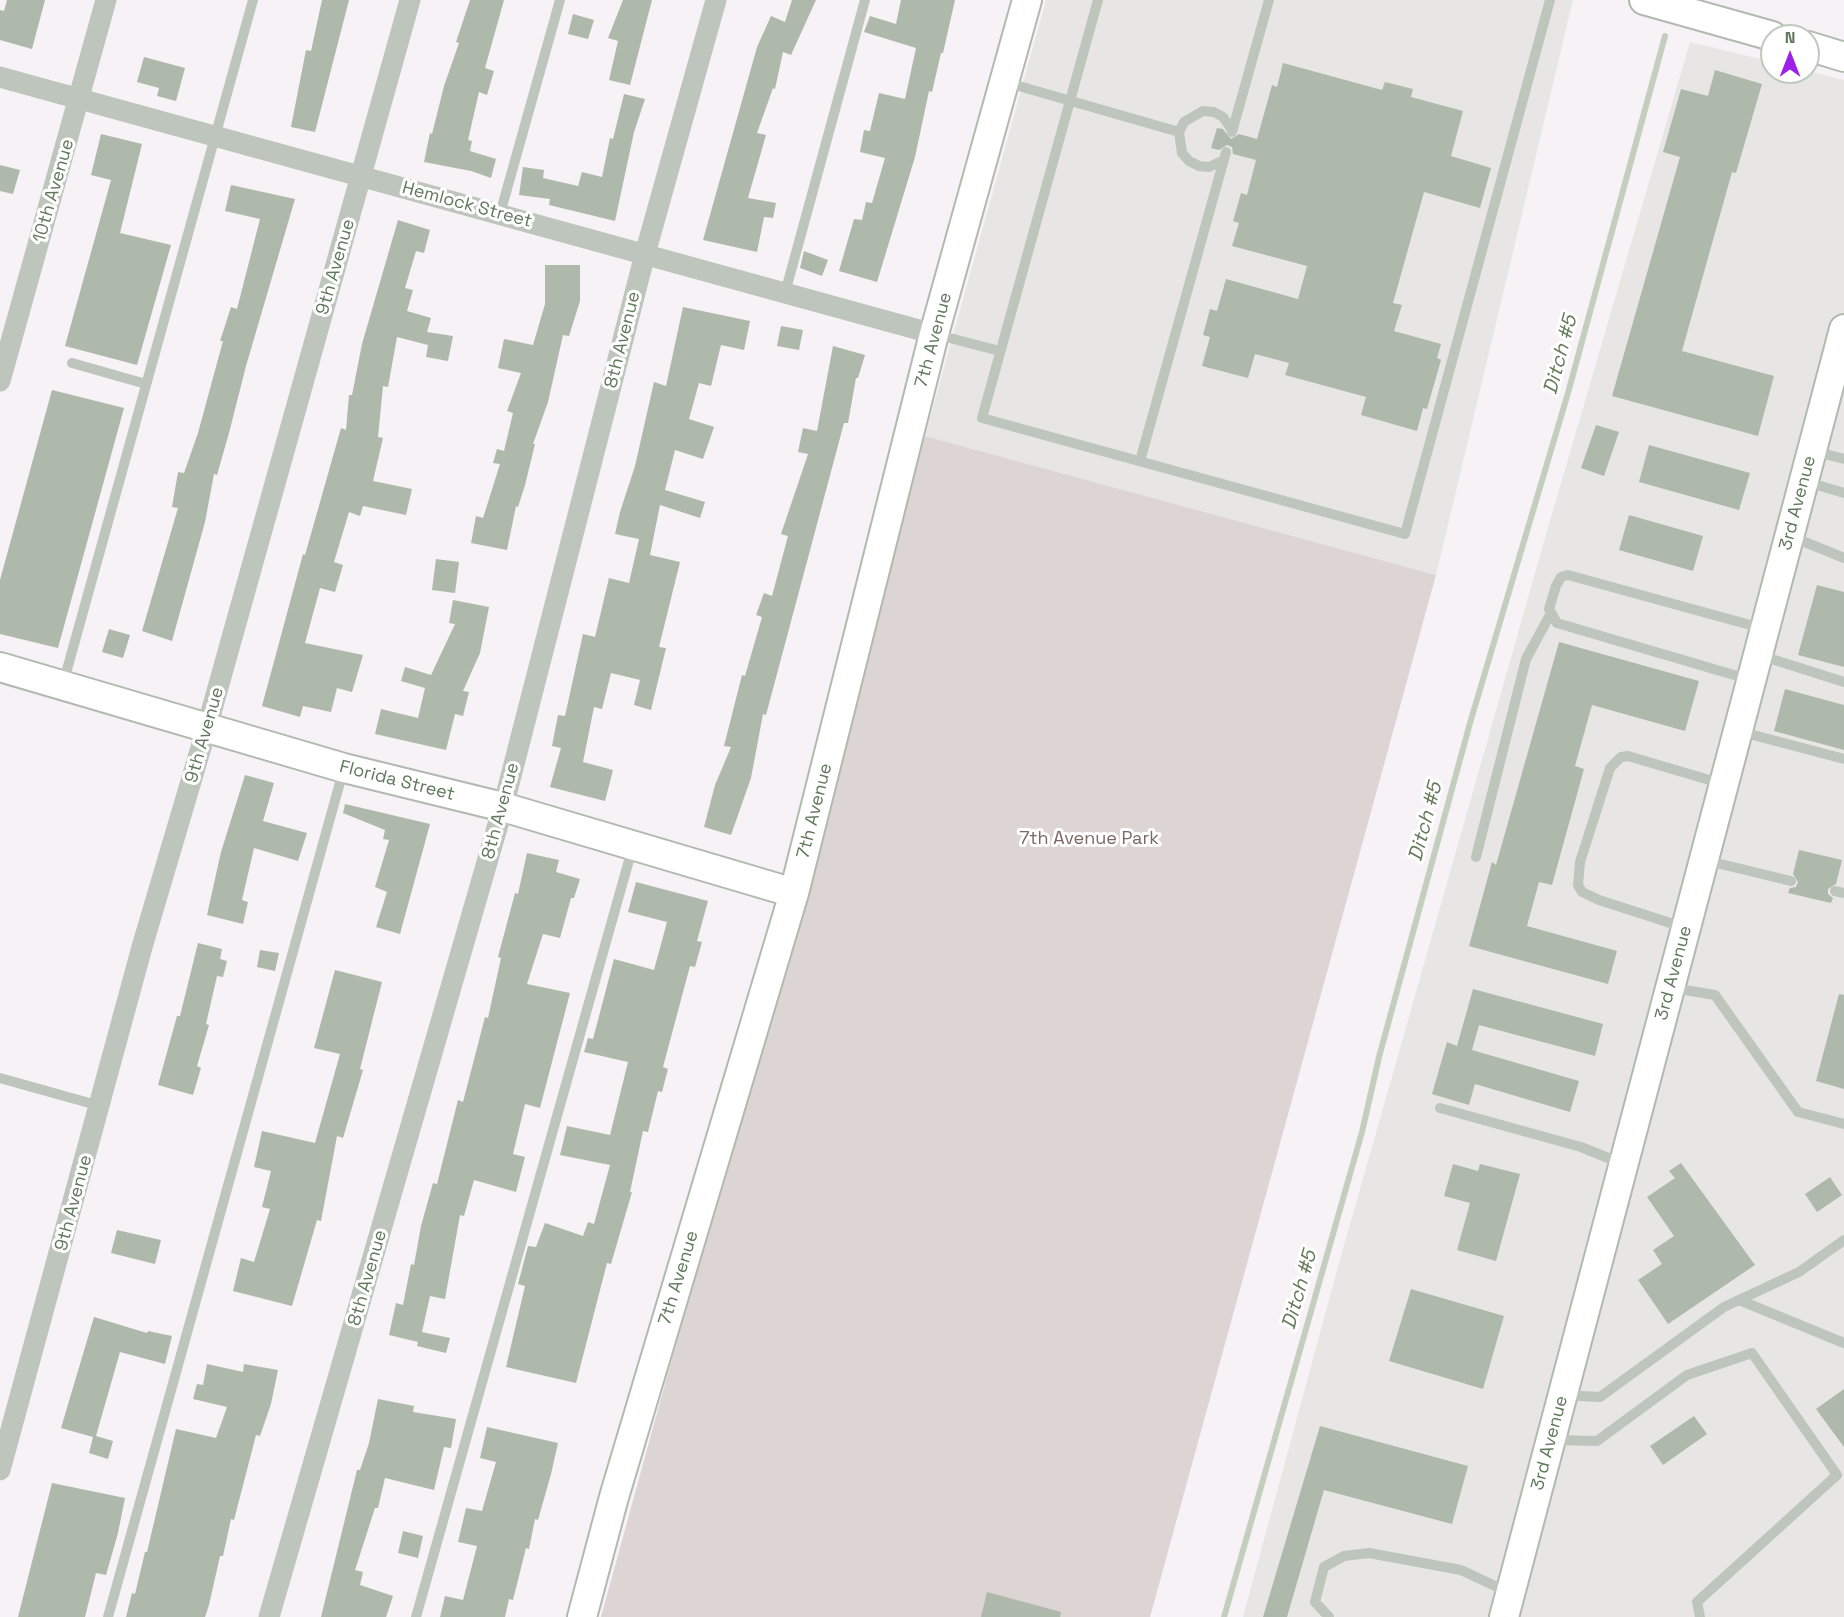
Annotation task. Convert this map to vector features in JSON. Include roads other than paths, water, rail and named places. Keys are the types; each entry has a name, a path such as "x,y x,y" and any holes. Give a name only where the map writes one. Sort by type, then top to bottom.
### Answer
{"street":[{"name":"10th Avenue","path":"0,381 106,0"},
{"name":"9th Avenue","path":"0,1470 5,1431 100,1106 142,947 207,728 410,0"},
{"name":"8th Avenue","path":"269,1617 503,807 645,254 716,0"},
{"name":"7th Avenue","path":"582,1617 614,1497 794,893 934,334 1027,0"},
{"path":"1644,0 1760,33"},
{"path":"1820,50 1844,57"},
{"name":"Hemlock Street","path":"0,77 934,334"},
{"name":"3rd Avenue","path":"1507,1605 1844,329"},
{"name":"Florida Street","path":"0,667 344,768 503,807 794,893"}],"lane":[{"path":"63,684 253,0"},
{"path":"500,214 560,0"},
{"path":"784,292 865,0"},
{"path":"1098,0 982,418 1405,534 1550,0"},
{"path":"1140,461 1225,156 1209,167 1189,161 1182,153 1179,132 1184,122 1203,111 1214,112 1223,117 1232,131 1269,0"},
{"path":"1004,82 1179,132"},
{"path":"934,334 1000,351"},
{"path":"72,363 146,384"},
{"path":"1812,451 1844,459"},
{"path":"1804,481 1844,493"},
{"path":"1790,536 1844,558"},
{"path":"1758,654 1557,623 1549,609 1561,577 1568,575 1758,654 1844,682"},
{"path":"1476,857 1526,659 1551,613"},
{"path":"1737,731 1844,759"},
{"path":"1686,928 1599,900 1582,892 1578,885 1580,862 1610,768 1621,757 1628,756 1724,784"},
{"path":"108,1617 344,768"},
{"path":"416,1617 633,846"},
{"path":"1704,860 1791,880"},
{"path":"1670,987 1715,995 1798,1112 1844,1124"},
{"path":"0,1078 100,1106"},
{"path":"1440,1108 1581,1147 1624,1164"},
{"path":"1563,1395 1600,1397 1724,1307 1798,1272 1844,1240"},
{"path":"1739,1300 1844,1343"},
{"path":"1551,1440 1597,1441 1688,1375 1752,1353 1837,1475 1697,1602 1700,1617"},
{"path":"1329,1617 1315,1602 1324,1567 1344,1556 1369,1553 1461,1570 1507,1605"}],"waterway":[{"name":"Ditch #5","path":"1224,1617 1362,1132 1379,1057 1470,723 1568,393 1665,36"}],"park label":[{"name":"7th Avenue Park","path":"1089,839"}]}
